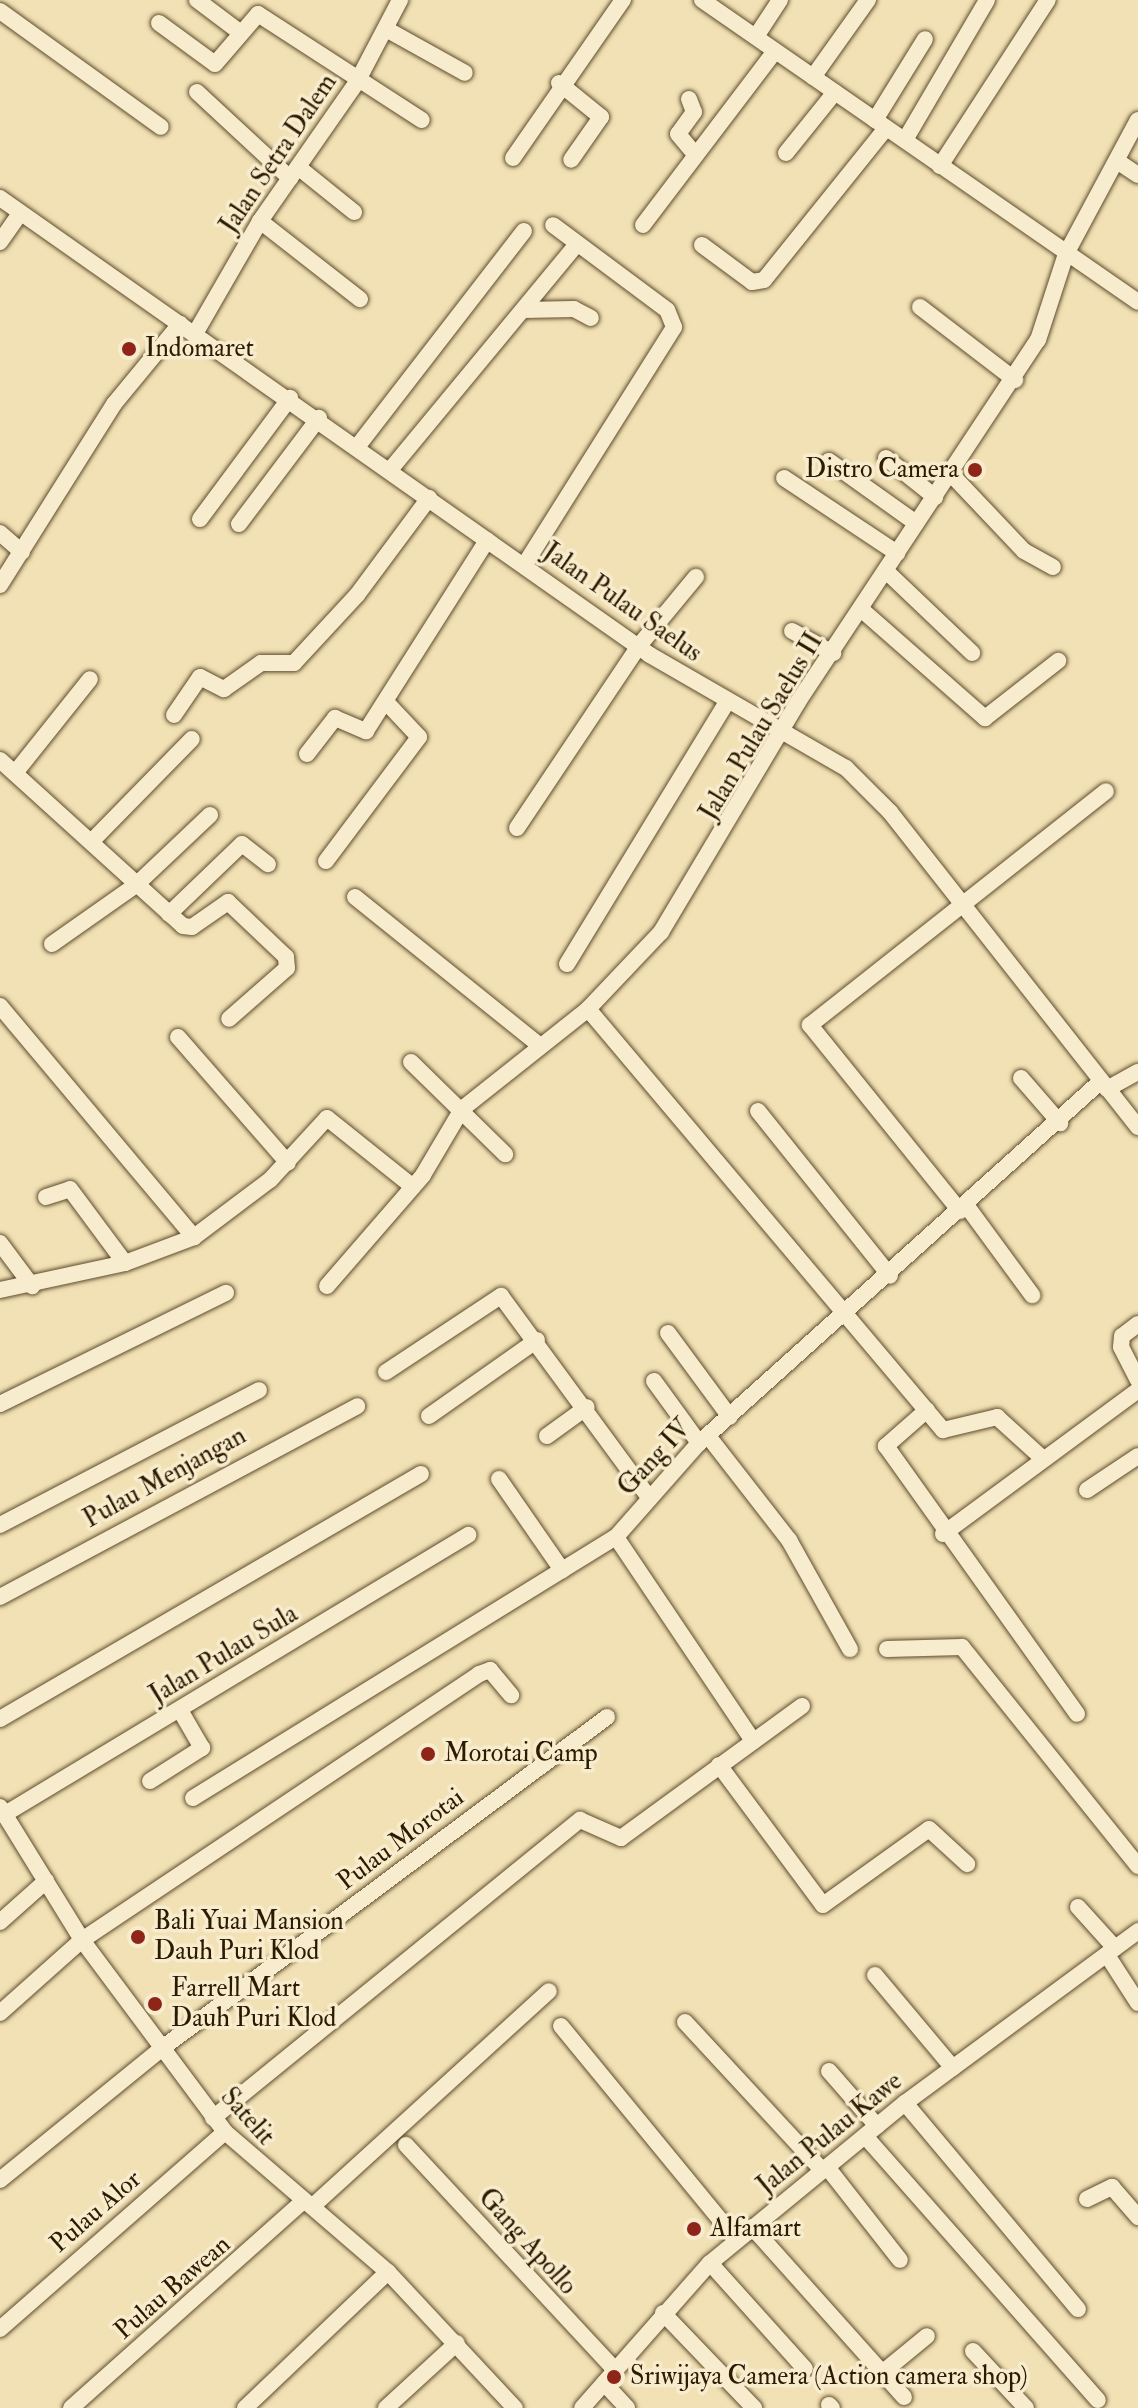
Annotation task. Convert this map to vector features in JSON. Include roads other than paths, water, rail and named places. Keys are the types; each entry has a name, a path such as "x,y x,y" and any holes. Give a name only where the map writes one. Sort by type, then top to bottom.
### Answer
{"street":[{"path":"197,0 241,33"},
{"name":"Jalan Setra Dalem","path":"196,332 260,221 357,82 400,0"},
{"path":"513,158 559,83 623,0"},
{"path":"702,0 757,35 775,51 1138,302"},
{"path":"757,35 780,0"},
{"path":"813,77 868,0"},
{"path":"905,140 987,0"},
{"path":"940,166 1048,0"},
{"path":"0,11 161,127"},
{"path":"159,23 215,64 258,14 357,82 422,120"},
{"path":"386,29 465,73"},
{"path":"702,245 752,282 764,280 880,124 925,39"},
{"path":"643,225 693,152 775,51"},
{"path":"559,83 601,117 571,160"},
{"path":"197,92 294,173 354,212"},
{"path":"786,153 835,92"},
{"path":"689,99 694,112 678,134 693,152"},
{"name":"Jalan Pulau Saelus II","path":"327,1286 413,1187 462,1109 588,1009 661,932 784,730 916,523 1015,380 1048,317 1066,254 1138,120"},
{"path":"1117,161 1138,175"},
{"name":"Jalan Pulau Saelus","path":"0,198 319,418 638,647 727,702 784,730 871,791 1138,1127"},
{"path":"0,242 20,213"},
{"path":"260,221 360,299"},
{"path":"525,564 674,327 667,310 553,225"},
{"path":"357,447 524,231"},
{"path":"390,470 577,244"},
{"path":"920,307 1015,380"},
{"path":"523,310 574,309 591,318"},
{"path":"0,585 114,404 180,324"},
{"path":"200,519 290,398"},
{"path":"239,524 319,418"},
{"path":"886,458 935,497"},
{"path":"829,461 916,523"},
{"path":"951,474 1024,551 1053,567"},
{"path":"784,478 897,553"},
{"path":"174,715 200,677 224,689 261,663 294,663 357,595 429,498"},
{"path":"0,533 22,552"},
{"path":"307,754 330,720 339,718 362,733 387,703 487,540"},
{"path":"886,571 972,653"},
{"path":"517,828 638,647 696,577"},
{"path":"862,610 985,718 1058,661"},
{"path":"792,631 833,653"},
{"path":"15,773 90,679"},
{"path":"567,964 727,702"},
{"path":"326,861 419,737 387,703"},
{"path":"91,842 192,739"},
{"path":"0,760 169,914 192,927 228,902 286,957 287,968 229,1019"},
{"path":"1032,1295 810,1026 1106,791"},
{"path":"52,944 136,885 210,815"},
{"path":"169,914 242,844 268,864"},
{"path":"355,897 540,1046"},
{"path":"0,1006 194,1237"},
{"path":"588,1009 851,1313 927,1410 949,1433 997,1417 1041,1457"},
{"path":"178,1037 288,1163"},
{"path":"411,1062 505,1154"},
{"path":"1104,1085 1134,1076"},
{"path":"1123,1108 1134,1076"},
{"path":"1021,1078 1060,1123"},
{"name":"Gang IV","path":"193,1798 616,1537 648,1496 703,1440 851,1313 963,1208 1104,1085"},
{"path":"758,1111 890,1276"},
{"path":"0,1290 32,1286 125,1263 194,1237 288,1163 332,1119 413,1187"},
{"path":"46,1197 70,1189 125,1263"},
{"path":"0,1243 32,1286"},
{"path":"0,1404 226,1293"},
{"path":"386,1372 495,1297 507,1299 648,1496"},
{"path":"1138,1324 1122,1336 1121,1347 1138,1380"},
{"path":"668,1333 730,1417"},
{"path":"429,1416 537,1340"},
{"path":"654,1381 789,1540 850,1649"},
{"path":"0,1525 259,1390"},
{"path":"943,1534 1033,1473 1041,1457 1138,1390"},
{"name":"Pulau Menjangan","path":"0,1597 357,1406"},
{"path":"547,1436 587,1407"},
{"path":"927,1410 886,1446 943,1534 1077,1714"},
{"path":"1087,1490 1138,1456"},
{"path":"0,1719 421,1474"},
{"path":"499,1479 562,1570"},
{"name":"Jalan Pulau Sula","path":"2,1811 180,1710 468,1535"},
{"path":"616,1537 753,1741"},
{"path":"887,1649 962,1647 1138,1866"},
{"path":"0,2013 82,1940 479,1674 490,1670 511,1695"},
{"path":"213,2118 580,1820 621,1838 802,1706"},
{"path":"150,1781 202,1748 180,1710"},
{"name":"Pulau Morotai","path":"0,2180 161,2049 607,1717"},
{"path":"719,1765 823,1905 929,1829 967,1864"},
{"name":"Satelit","path":"2,1811 82,1940 225,2132 388,2272 515,2408"},
{"path":"0,1922 46,1881"},
{"path":"1078,1907 1111,1952 1138,2003"},
{"name":"Jalan Pulau Kawe","path":"582,2408 710,2263 905,2103 1138,1931"},
{"path":"875,1975 953,2068"},
{"name":"Pulau Bawean","path":"71,2408 549,1991"},
{"path":"685,2022 824,2168 900,2260"},
{"path":"561,2026 737,2240"},
{"path":"829,2071 871,2131 1098,2400"},
{"path":"905,2103 1078,2309"},
{"name":"Pulau Alor","path":"0,2329 225,2132"},
{"name":"Gang Apollo","path":"406,2145 609,2376 627,2408"},
{"path":"1087,2199 1112,2187 1138,2217"},
{"path":"752,2227 904,2397"},
{"path":"710,2263 805,2369"},
{"path":"245,2408 388,2272"},
{"path":"663,2313 754,2408"},
{"path":"882,2373 927,2336"},
{"path":"386,2408 457,2343"},
{"path":"973,2351 1026,2408"}],"place":[{"name":"Indomaret","path":"129,349"},
{"name":"Distro Camera","path":"975,470"},
{"name":"Morotai Camp","path":"428,1754"},
{"name":"Bali Yuai Mansion Dauh Puri Klod","path":"138,1937"},
{"name":"Farrell Mart Dauh Puri Klod","path":"155,2004"},
{"name":"Alfamart","path":"694,2229"},
{"name":"Sriwijaya Camera (Action camera shop)","path":"614,2377"}]}
